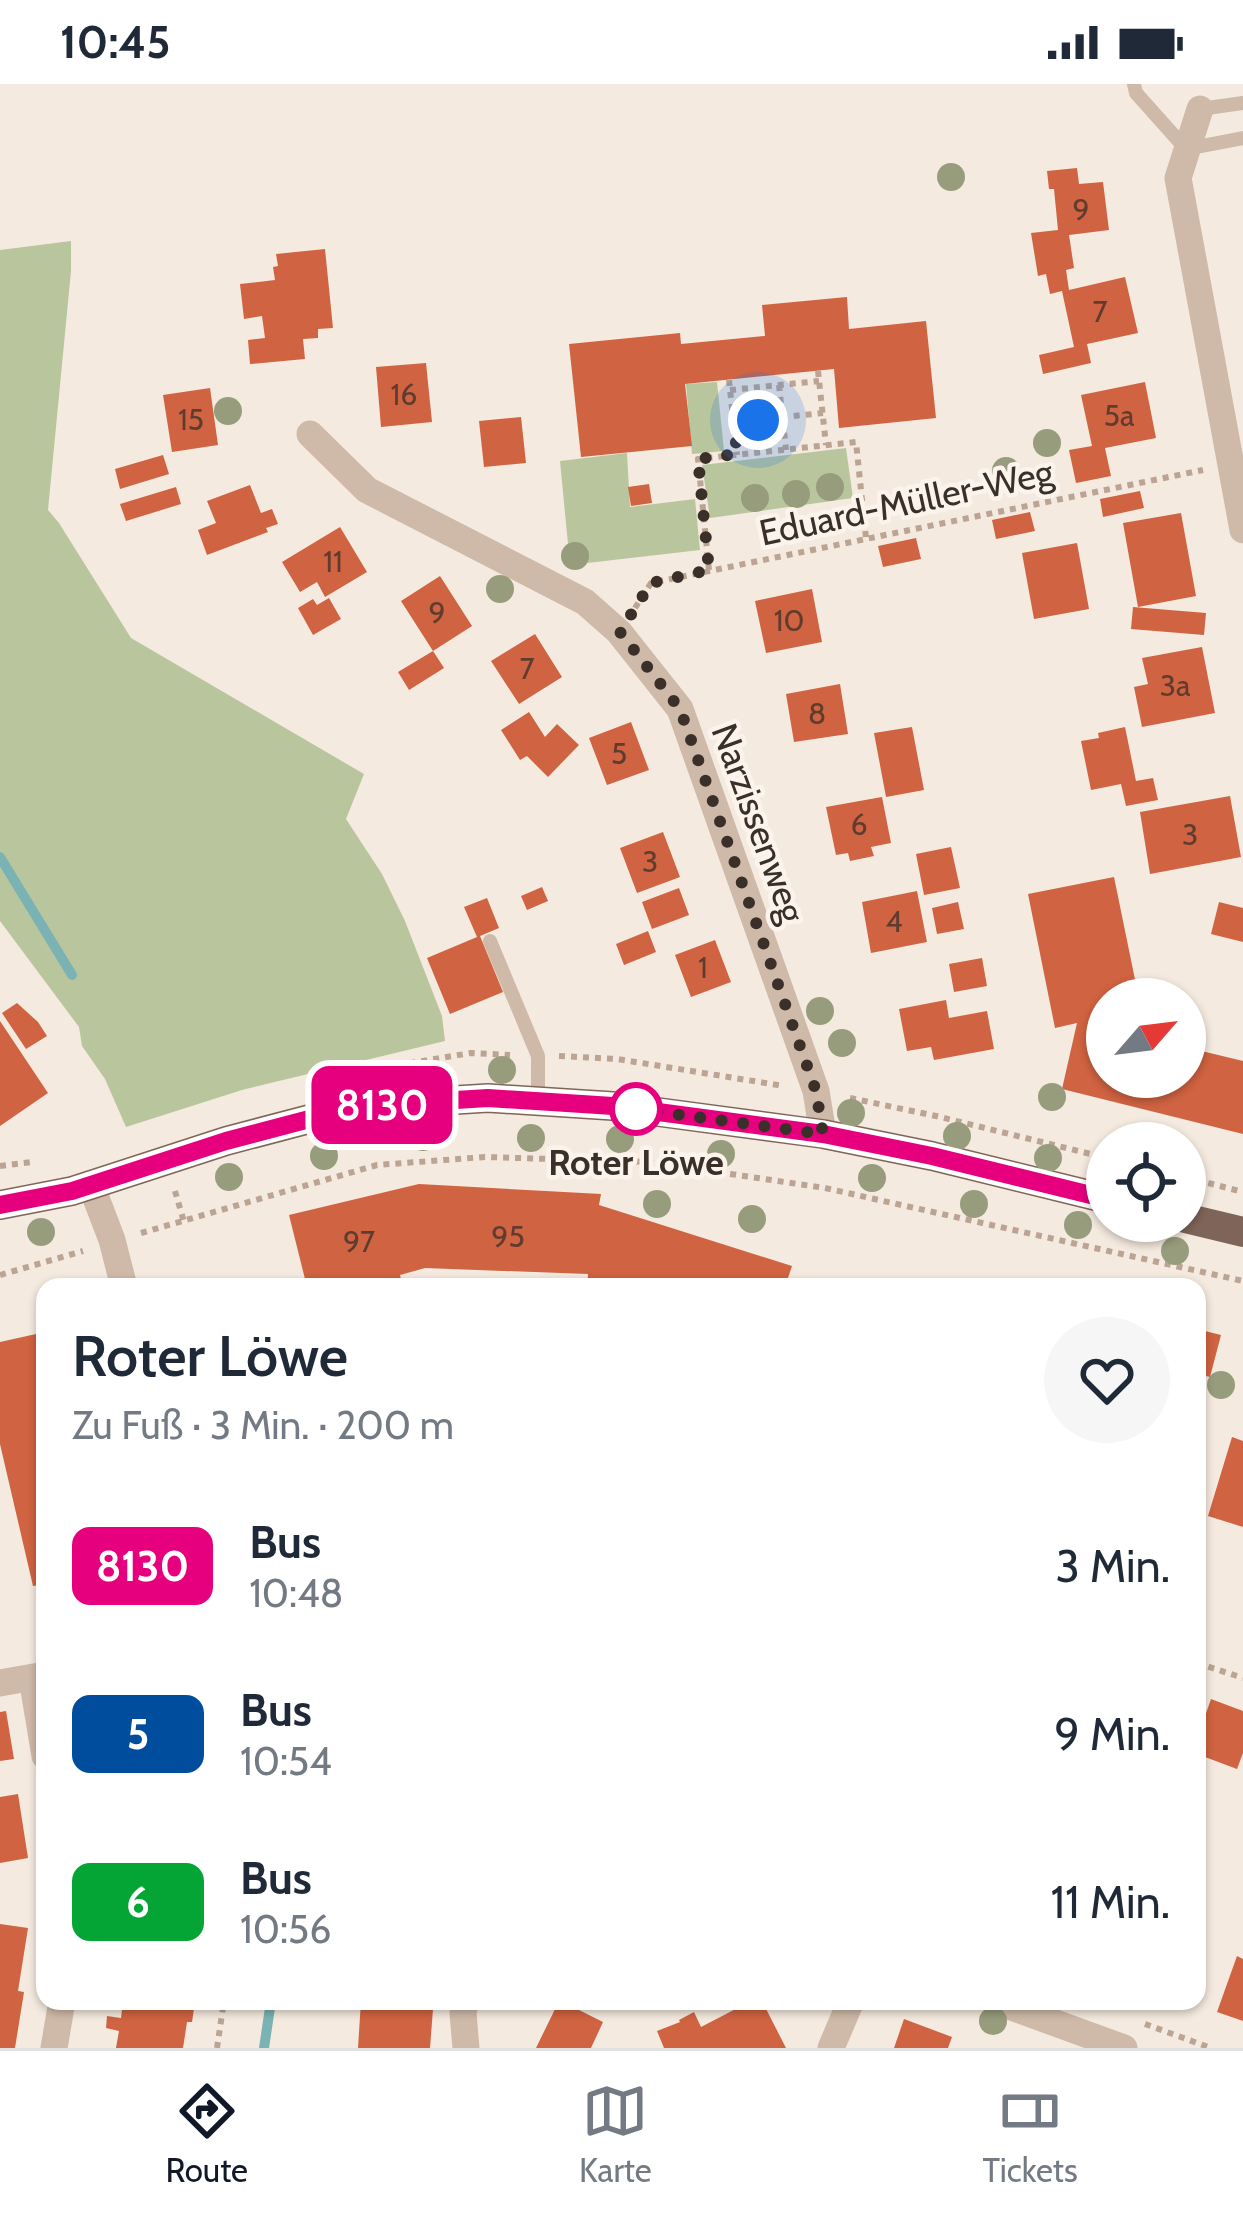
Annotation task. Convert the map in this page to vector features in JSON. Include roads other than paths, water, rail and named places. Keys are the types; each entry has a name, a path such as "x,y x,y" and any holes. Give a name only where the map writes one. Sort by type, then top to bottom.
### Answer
{"main road":[{"path":"0,1205 91,1185 226,1141 359,1106 488,1098 613,1106 823,1134 1086,1194"},
{"path":"1206,1223 1243,1232"}],"street":[{"path":"1200,109 1178,178 1243,530"},
{"name":"Narzissenweg","path":"310,434 367,490 585,602 620,632 680,709 816,1091 823,1134"},
{"path":"91,1185 122,1278"},
{"path":"0,1683 36,1677"},
{"path":"54,2048 60,2010"},
{"path":"464,2010 466,2048"},
{"path":"831,2048 847,2010"},
{"path":"1020,2010 1124,2048"}],"lane":[{"path":"1134,84 1136,93 1186,149 1243,138"},
{"path":"1200,109 1243,103"},
{"path":"490,941 538,1056 538,1101"}],"waterway":[{"path":"0,857 72,975"},
{"path":"264,2048 270,2010"}],"place":[{"name":"Roter Löwe","path":"636,1109"}]}
